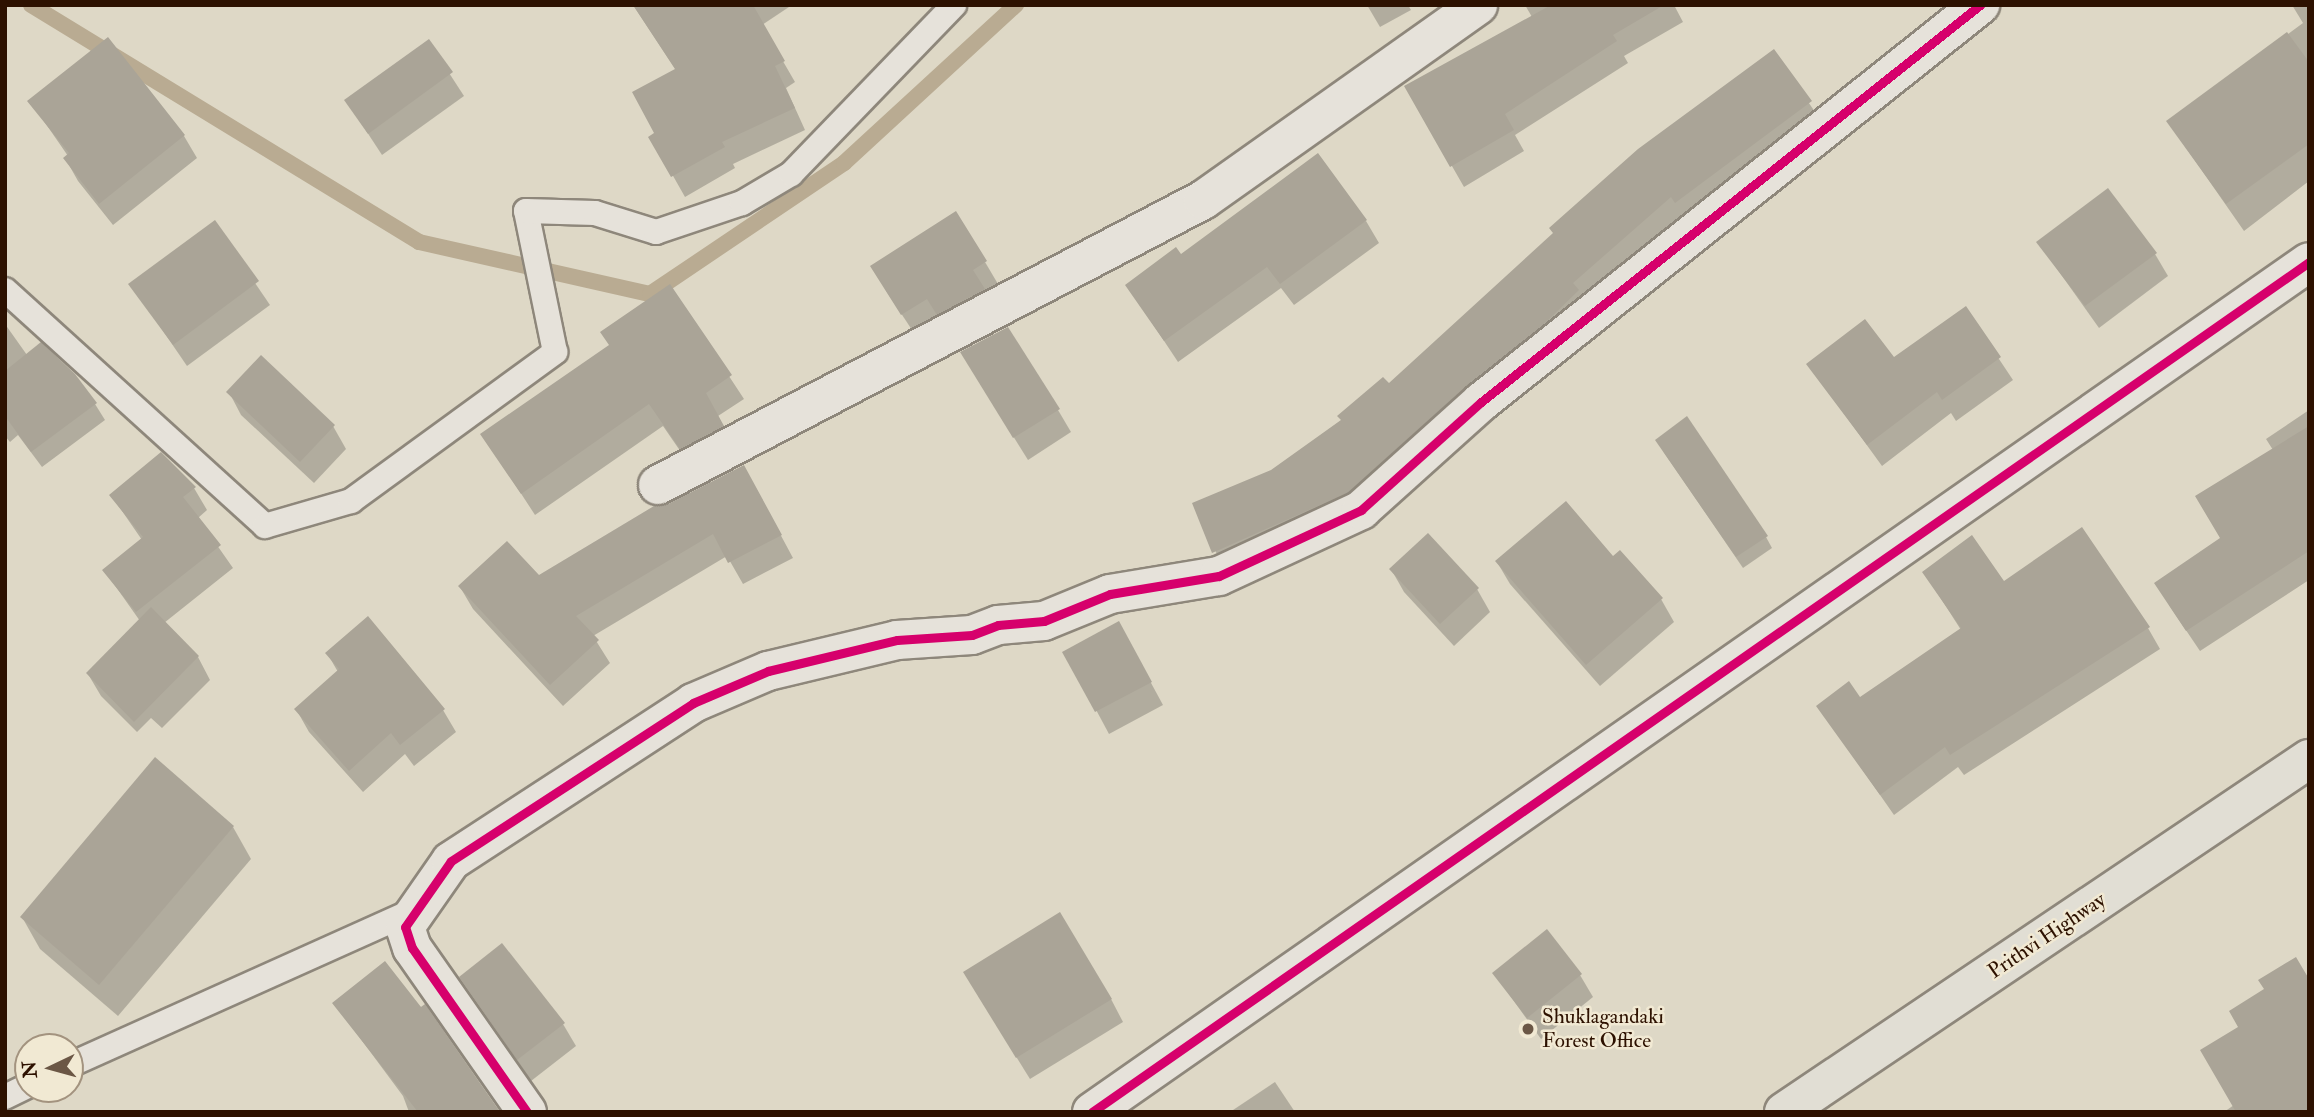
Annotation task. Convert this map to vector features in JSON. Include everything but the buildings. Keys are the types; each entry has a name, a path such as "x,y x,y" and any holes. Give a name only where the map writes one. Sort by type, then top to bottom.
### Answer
{"highway":[{"name":"Prithvi Highway","path":"1784,1112 2309,759"}],"street":[{"path":"657,485 1203,200 1478,5"},
{"path":"527,1112 412,948 405,927 412,911 451,860 693,703 768,671 897,640 972,635 998,625 1044,621 1110,594 1219,576 1361,510 1481,402 1980,5"},
{"path":"1092,1112 2309,261"}],"lane":[{"path":"5,290 265,526 351,501 555,352 526,211 595,213 656,232 742,203 791,174 954,5"},
{"path":"84,1059 412,911"}],"waterway":[{"path":"31,5 419,242 650,294 844,163 1016,5"}],"cycle path":[{"path":"527,1112 412,948 405,927 451,861 693,703 768,671 897,640 972,635 998,625 1044,621 1110,594 1219,576 1361,510 1481,402 1980,5"},
{"path":"1092,1112 2309,262"}],"place":[{"name":"Shuklagandaki Forest Office","path":"1528,1029"}]}
